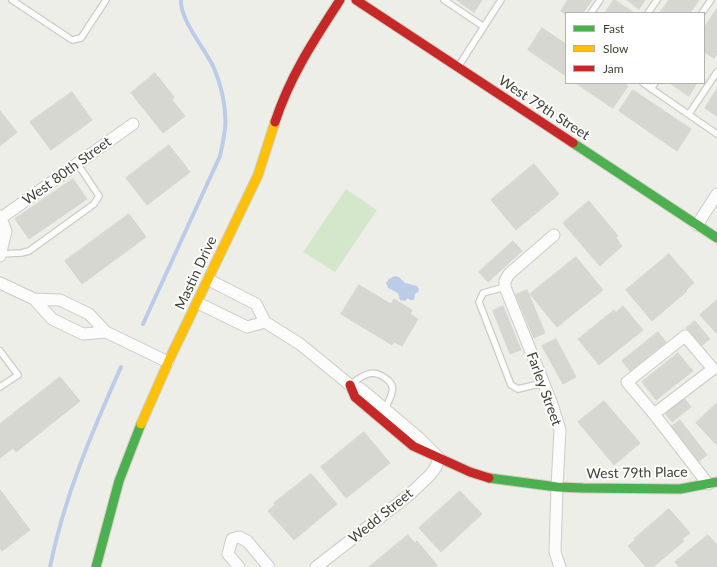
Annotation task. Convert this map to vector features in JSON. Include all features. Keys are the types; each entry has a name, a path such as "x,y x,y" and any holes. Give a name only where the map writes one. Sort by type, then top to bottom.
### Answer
{"street":[{"name":"Mastin Drive","path":"96,567 111,505 129,454 168,362 209,280 262,164 279,110 302,58 340,0"},
{"name":"West 79th Street","path":"356,0 717,238"},
{"name":"West 80th Street","path":"1,255 6,231 0,217 133,124"},
{"path":"697,225 717,194"},
{"path":"505,287 505,281 509,274 554,235"},
{"path":"209,280 256,304 265,322 300,344 350,385 361,389 382,413 419,438 439,458 470,472 490,478 557,487"},
{"path":"0,283 34,299 52,319 83,334 106,332"},
{"name":"Farley Street","path":"505,287 560,430 556,552 560,567"},
{"path":"34,299 60,300 89,314 106,332 168,362"},
{"path":"198,303 247,327 265,322"},
{"path":"654,414 713,369 685,336 627,382 654,414 713,483"},
{"name":"Wedd Street","path":"316,567 430,475 436,467 439,458"},
{"name":"West 79th Place","path":"557,487 680,489 713,483"},
{"path":"239,567 228,554 232,539 239,537 247,540 269,567"}],"lane":[{"path":"12,0 72,40 81,38 106,0"},
{"path":"444,0 484,27"},
{"path":"458,67 501,0"},
{"path":"592,12 600,0"},
{"path":"649,12 657,0"},
{"path":"703,12 711,0"},
{"path":"689,114 717,72"},
{"path":"645,84 717,134"},
{"path":"651,88 654,84"},
{"path":"1,255 29,251 94,204 99,196 78,163"},
{"path":"505,287 483,293 479,302 511,385 518,389 543,383"},
{"path":"0,351 18,375 0,387"},
{"path":"350,385 362,376 368,374 376,372 384,376 392,384 393,391 382,413"}],"green space":[{"path":"346,189 377,210 335,272 303,252"}],"water":[{"path":"395,276 399,277 405,283 417,286 419,289 415,294 414,300 410,300 408,298 405,301 400,300 398,293 388,288 386,283 389,279"}],"building":[{"path":"457,0 482,0 474,12"},
{"path":"568,0 592,0 584,12 565,12 565,14 561,11"},
{"path":"615,0 633,12 606,12"},
{"path":"627,0 645,0 639,9"},
{"path":"669,0 699,0 691,12 661,12"},
{"path":"717,9 717,54 714,58 705,53 705,27"},
{"path":"542,28 565,43 565,75 528,50"},
{"path":"155,73 174,97 172,100 185,116 163,133 131,93"},
{"path":"577,84 625,84 628,86 613,108"},
{"path":"671,84 696,84 689,96"},
{"path":"717,89 717,116 705,108"},
{"path":"633,90 691,129 677,151 619,111"},
{"path":"72,92 92,120 51,150 30,122"},
{"path":"0,111 17,132 0,146"},
{"path":"169,145 190,172 147,205 126,178"},
{"path":"534,164 559,194 516,230 491,200"},
{"path":"73,179 87,199 29,239 15,219"},
{"path":"589,201 618,236 616,238 622,246 600,266 563,223"},
{"path":"129,214 146,237 82,284 65,261"},
{"path":"513,241 522,251 488,282 479,272"},
{"path":"669,254 694,283 686,290 687,291 652,321 626,290"},
{"path":"576,257 603,290 557,327 530,294"},
{"path":"359,285 391,304 394,299 412,310 410,314 418,319 402,346 394,342 392,345 341,314"},
{"path":"527,290 545,333 534,338 516,295"},
{"path":"717,300 717,334 700,315"},
{"path":"503,306 521,350 510,354 493,311"},
{"path":"623,306 643,330 599,365 578,339 614,310 616,312"},
{"path":"695,321 710,339 701,346 686,328"},
{"path":"658,332 666,342 630,371 622,361"},
{"path":"556,339 576,377 563,384 542,346"},
{"path":"678,353 693,371 656,400 642,382"},
{"path":"60,377 80,401 16,452 13,448 0,458 0,424"},
{"path":"684,398 691,407 672,422 665,413"},
{"path":"604,401 640,443 614,465 578,422"},
{"path":"717,403 717,445 696,423"},
{"path":"680,420 707,455 698,462 671,427"},
{"path":"364,432 390,463 346,498 321,467"},
{"path":"311,474 337,504 294,540 268,511 275,505 274,503"},
{"path":"0,490 30,530 2,551 0,548"},
{"path":"460,491 482,514 441,552 419,528"},
{"path":"669,509 690,533 682,539 684,541 653,567 646,567 628,546"},
{"path":"408,535 415,543 417,541 437,565 435,567 369,567"},
{"path":"708,535 717,545 717,567 679,567 675,562"}],"waterway":[{"path":"143,324 220,156 224,139 225,113 219,80 213,66 184,16 181,0"},
{"path":"50,567 71,490 89,440 121,367"}],"traffic: fast":[{"path":"573,143 717,238"},
{"path":"96,567 119,481 141,424"},
{"path":"489,478 557,487 583,488 680,489 717,482"}],"traffic: slow":[{"path":"141,424 171,356 258,175 275,122"}],"traffic: jam":[{"path":"275,122 295,74 340,0"},
{"path":"356,0 573,143"},
{"path":"350,385 355,397 413,446 470,472 489,478"}]}
